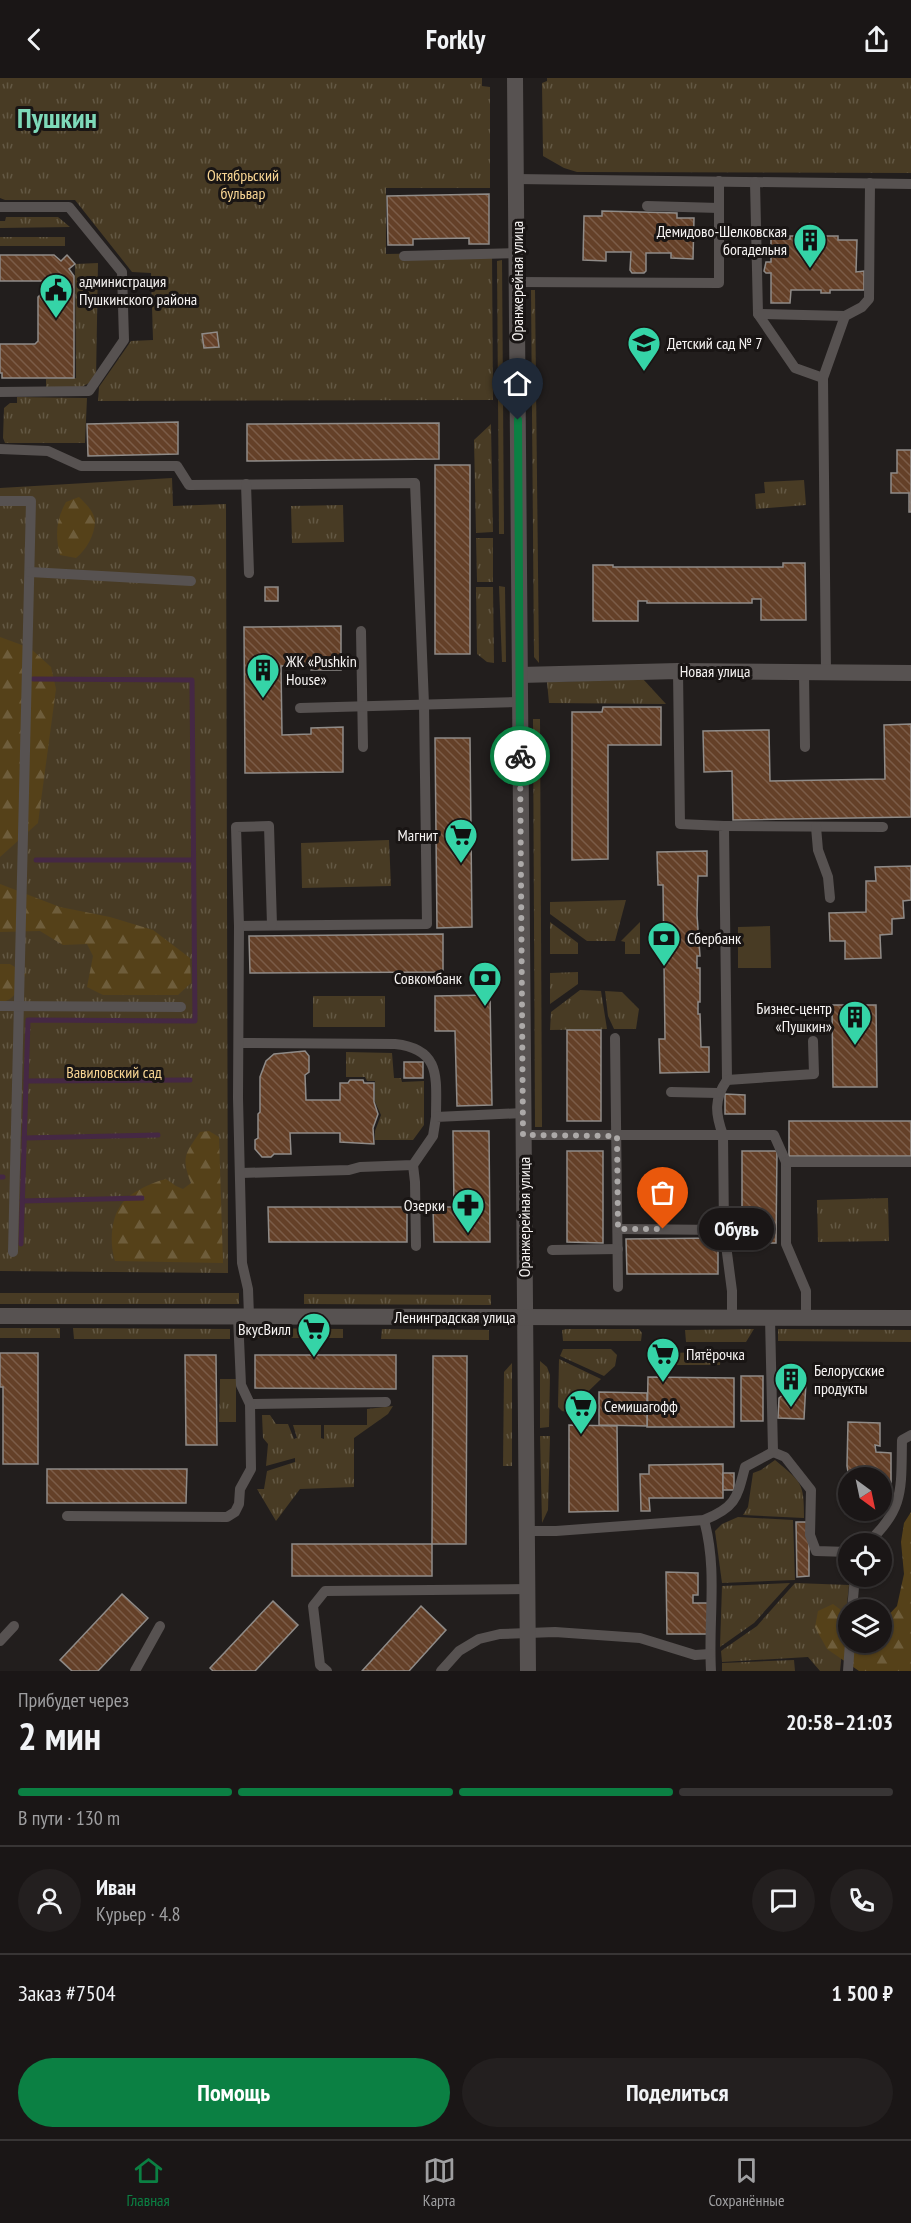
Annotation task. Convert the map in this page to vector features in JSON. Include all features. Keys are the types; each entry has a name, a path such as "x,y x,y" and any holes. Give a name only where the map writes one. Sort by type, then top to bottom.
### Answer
{"street":[{"name":"Оранжерейная улица","path":"515,78 528,1671"},
{"name":"Новая улица","path":"520,675 678,671 911,673"},
{"name":"Ленинградская улица","path":"0,1316 911,1318"}],"lane":[{"path":"516,179 911,183"},
{"path":"517,282 719,283 719,181"},
{"path":"755,182 758,314 795,368 823,378"},
{"path":"758,314 845,315 862,307 868,299 870,183"},
{"path":"0,207 69,207 122,272 123,340 89,391 0,392"},
{"path":"647,207 719,208"},
{"path":"404,256 516,253"},
{"path":"826,672 823,378 845,315"},
{"path":"0,448 48,451 81,466 177,466 189,485 415,483 424,704 427,924 239,926"},
{"path":"246,484 249,573"},
{"path":"0,501 31,501 14,1252"},
{"path":"30,572 191,581"},
{"path":"361,631 363,747"},
{"path":"678,671 680,824 883,826"},
{"path":"804,672 805,747"},
{"path":"300,708 520,702"},
{"path":"67,1516 227,1517 235,1512 239,1504 240,1489 251,1468 250,1404 241,1385 244,1316 248,1289 242,1263 236,827 269,826 272,925"},
{"path":"724,826 727,1080 718,1093 718,1121 723,1135 724,1230 732,1291 732,1318"},
{"path":"816,827 818,850 828,878 830,898"},
{"path":"0,1006 181,1007"},
{"path":"615,1038 618,1287"},
{"path":"727,1080 814,1074 813,1041"},
{"path":"240,1043 395,1044 413,1046 431,1061 436,1074 436,1117 433,1136 412,1165 415,1182 416,1246"},
{"path":"671,1092 718,1093"},
{"path":"436,1117 523,1113"},
{"path":"523,1135 774,1135 786,1162 786,1244 806,1292 806,1318"},
{"path":"786,1162 911,1162"},
{"path":"242,1173 349,1170 360,1167 412,1165"},
{"path":"618,1229 724,1230"},
{"path":"552,1250 618,1249"},
{"path":"771,1318 774,1452"},
{"path":"250,1404 386,1402"},
{"path":"876,1533 897,1505 901,1488 902,1440 911,1435"},
{"path":"527,1531 704,1520 725,1510 738,1497 745,1467 774,1452"},
{"path":"774,1452 785,1457 811,1490 810,1535 816,1551 838,1552"},
{"path":"704,1520 709,1536 713,1586 711,1671"},
{"path":"321,1669 313,1606 325,1591 528,1589"},
{"path":"0,1641 14,1626"},
{"path":"135,1671 160,1626"},
{"path":"441,1671 459,1651 479,1639 500,1634 555,1632 640,1638 695,1655 710,1654"},
{"path":"848,1671 849,1653"}],"green space":[{"name":"Октябрьский бульвар","path":"0,78 482,78 482,86 490,87 490,188 386,188 386,254 492,252 493,400 98,401 99,387 131,341 153,340 151,273 132,272 75,200 5,200 0,198"},
{"path":"547,78 911,78 911,173 577,172 564,168 543,156 542,83 547,81"},
{"path":"6,217 58,217 70,227 0,228 0,221 5,221"},
{"path":"0,237 65,237 65,246 0,246"},
{"path":"502,260 504,534 499,534 497,261"},
{"path":"98,263 96,379 82,387 46,387 46,379 76,378 75,264"},
{"path":"531,290 535,290 539,663 534,657"},
{"path":"17,397 87,398 85,443 5,443 3,438 4,408 10,403 17,403"},
{"path":"491,424 493,532 476,533 474,440"},
{"name":"Вавиловский сад","path":"172,478 173,506 226,504 228,1273 0,1271 0,488"},
{"path":"804,480 806,505 756,509 755,494 765,493 764,482"},
{"path":"79,497 91,511 95,521 89,542 76,558 60,555 57,528 66,502"},
{"path":"343,505 344,542 292,543 291,506"},
{"path":"476,538 493,538 493,582 477,582"},
{"path":"499,586 505,587 506,662 502,662"},
{"path":"476,587 493,587 494,663 487,662 477,654"},
{"path":"0,637 30,648 51,667 56,689 38,823 0,857"},
{"path":"643,679 666,704 549,703 547,682"},
{"path":"533,719 540,719 542,1127 535,1127"},
{"path":"389,840 391,886 302,888 301,843"},
{"path":"0,884 60,907 110,917 153,930 190,958 191,983 178,995 103,995 87,987 93,956 87,944 63,945 40,931 0,932"},
{"path":"626,900 615,941 587,941 550,914 550,902"},
{"path":"550,922 578,943 578,954 550,954"},
{"path":"640,922 640,954 625,954 625,942 621,941"},
{"path":"770,926 771,968 738,968 738,927"},
{"path":"0,964 10,964 26,974 13,996 0,1002"},
{"path":"578,972 578,984 550,1004 550,973"},
{"path":"580,990 601,991 607,1029 550,1030 551,1012"},
{"path":"605,991 622,992 639,1009 636,1029 614,1029 608,1016"},
{"path":"313,996 385,996 385,1027 313,1027"},
{"path":"346,1052 392,1053 394,1078 401,1078 402,1082 424,1081 424,1125 413,1140 375,1140 375,1131 381,1115 375,1102 375,1081 367,1081 365,1077 346,1077"},
{"path":"209,1131 219,1137 223,1263 115,1261 112,1233 117,1211 121,1205 135,1192 160,1180 166,1179 183,1189 191,1183 186,1167 186,1156 200,1132"},
{"path":"888,1198 889,1241 818,1242 817,1200"},
{"path":"0,1293 239,1293 239,1304 0,1304"},
{"path":"304,1294 491,1295 491,1305 304,1304"},
{"path":"0,1328 60,1328 60,1338 0,1338"},
{"path":"73,1328 230,1329 230,1339 74,1339"},
{"path":"246,1328 343,1329 343,1338 246,1338"},
{"path":"382,1329 489,1330 489,1340 381,1339"},
{"path":"639,1329 642,1333 641,1341 563,1341 562,1330"},
{"path":"754,1329 746,1342 686,1342 685,1330"},
{"path":"778,1329 911,1330 911,1342 778,1341"},
{"path":"563,1349 611,1349 617,1355 615,1366 604,1376 560,1356"},
{"path":"721,1352 720,1365 662,1365 662,1353"},
{"path":"559,1359 601,1379 567,1412 558,1407"},
{"path":"540,1361 547,1367 550,1375 549,1427 540,1428"},
{"path":"512,1363 512,1466 503,1466 504,1372"},
{"path":"220,1379 236,1379 236,1422 219,1422"},
{"path":"393,1406 388,1414 354,1438 354,1487 300,1489 276,1521 257,1489 264,1489 267,1471 295,1462 295,1458 266,1466 268,1444 263,1438 262,1415 270,1415 276,1424 288,1424 294,1439 297,1438 293,1425 321,1425 321,1438 324,1439 324,1425 367,1425 367,1409"},
{"path":"540,1436 550,1436 548,1510 542,1523"},
{"path":"775,1460 800,1484 804,1518 743,1515 748,1507 753,1473"},
{"path":"911,1512 911,1671 859,1671 827,1649 815,1627 818,1611 833,1604 838,1608 838,1653 892,1653 892,1611 897,1606 904,1574 901,1542 904,1523"},
{"path":"738,1517 793,1520 795,1580 722,1583 715,1531 722,1524"},
{"path":"790,1583 754,1623 720,1647 722,1586"},
{"path":"795,1583 849,1587 848,1599 838,1599 838,1653 842,1653 840,1671 820,1671 808,1657 722,1662 721,1651 757,1626"},
{"path":"794,1660 795,1671 722,1671 722,1663"}],"building":[{"path":"489,194 489,244 469,244 469,238 413,239 413,245 388,245 387,196"},
{"path":"602,211 677,213 677,218 694,218 693,259 671,258 671,253 646,253 644,273 632,273 630,270 631,252 606,252 606,261 583,260 584,216 602,216"},
{"name":"Демидово-Шелковская богадельня","path":"790,236 838,236 838,240 857,240 856,272 864,271 864,290 830,290 830,293 821,293 821,290 791,290 790,303 771,303 771,273 764,271 766,262 771,262 771,239 790,239"},
{"name":"администрация Пушкинского района","path":"0,255 54,255 61,261 67,255 75,264 69,269 74,276 74,378 2,378 0,344 35,344 38,341 38,297 48,285 42,281 0,281"},
{"path":"217,332 219,347 204,348 202,334"},
{"path":"178,422 178,454 88,456 87,424"},
{"path":"439,423 439,459 247,461 247,424"},
{"path":"897,450 911,450 911,512 909,512 909,493 891,493 891,473 897,473"},
{"path":"435,465 470,465 470,654 435,654"},
{"path":"783,563 805,563 806,620 761,620 761,599 752,599 752,603 647,603 647,601 638,601 638,621 593,621 593,565 783,567"},
{"path":"265,587 278,587 278,601 265,601"},
{"name":"ЖК «Pushkin House»","path":"341,626 341,670 311,670 311,665 281,666 282,735 311,734 311,728 343,727 343,772 245,773 244,627"},
{"path":"603,707 661,707 661,745 608,745 608,859 572,860 572,712 602,712"},
{"path":"911,724 911,817 733,820 732,771 704,772 703,731 769,730 770,781 885,779 884,725"},
{"path":"435,738 470,738 472,927 437,928"},
{"path":"707,851 707,876 698,876 697,915 700,956 697,956 697,968 700,968 698,1014 700,1014 701,1047 709,1047 709,1072 660,1073 659,1039 665,1039 663,885 658,885 657,852"},
{"path":"911,866 911,900 903,901 904,918 892,919 892,934 880,935 881,958 845,959 845,941 830,941 829,913 866,912 866,881 876,881 875,867"},
{"path":"443,934 443,972 250,973 249,936"},
{"path":"490,995 492,1105 457,1106 455,1031 435,1031 435,996"},
{"name":"Бизнес-центр «Пушкин»","path":"832,1005 876,1005 877,1087 833,1087"},
{"path":"567,1030 601,1030 601,1121 567,1121"},
{"path":"305,1051 309,1056 309,1072 305,1075 306,1100 340,1100 340,1083 348,1083 350,1080 374,1083 374,1102 378,1114 373,1128 374,1144 340,1142 340,1133 290,1133 291,1154 262,1157 255,1149 260,1112 260,1077 266,1061 274,1054"},
{"path":"404,1062 423,1062 423,1078 404,1078"},
{"path":"725,1094 745,1095 745,1114 725,1114"},
{"path":"789,1121 911,1121 911,1156 789,1156"},
{"path":"453,1131 489,1131 490,1242 434,1242 433,1207 454,1207"},
{"path":"567,1151 603,1151 603,1243 567,1242"},
{"path":"742,1151 777,1151 776,1243 742,1243"},
{"path":"268,1207 407,1207 407,1242 269,1242"},
{"path":"718,1238 718,1274 627,1274 626,1239"},
{"path":"0,1353 38,1353 38,1464 3,1464 3,1387 0,1387"},
{"path":"185,1355 216,1355 217,1445 186,1445"},
{"path":"255,1355 396,1355 396,1389 255,1388"},
{"path":"433,1356 467,1356 466,1544 432,1544"},
{"path":"741,1376 763,1376 763,1421 741,1421"},
{"path":"648,1377 734,1378 734,1427 647,1427"},
{"name":"Белорусские продукты","path":"790,1381 806,1382 804,1419 778,1418 779,1398 784,1394 789,1395"},
{"path":"599,1392 647,1393 647,1426 599,1425"},
{"path":"848,1422 880,1423 880,1446 875,1445 876,1452 891,1453 891,1467 847,1466"},
{"path":"569,1425 617,1426 618,1511 569,1512"},
{"path":"723,1464 723,1498 649,1498 650,1511 641,1511 640,1474 649,1474 649,1465"},
{"path":"47,1469 187,1469 186,1503 47,1503"},
{"path":"723,1473 734,1473 734,1490 723,1490"},
{"path":"796,1522 809,1522 809,1576 797,1577"},
{"path":"292,1544 432,1544 432,1576 292,1576"},
{"path":"666,1572 698,1573 698,1595 693,1595 693,1603 710,1603 709,1634 667,1634"},
{"path":"122,1594 148,1618 98,1671 72,1671 60,1660"},
{"path":"273,1601 298,1625 255,1671 213,1671 210,1668"},
{"path":"421,1606 446,1630 409,1671 362,1671"}],"waterway":[{"path":"21,1244 28,1020 195,1021 192,680 33,679"},
{"path":"36,860 193,860"},
{"path":"26,1081 190,1080"},
{"path":"24,1138 158,1135"},
{"path":"22,1201 142,1198"}],"way so far":[{"path":"520,756 523,1135 617,1136 618,1229 663,1229"}],"place":[{"name":"Демидово-Шелковская богадельня","path":"810,269"},
{"name":"администрация Пушкинского района","path":"56,319"},
{"name":"Детский сад № 7","path":"644,372"},
{"name":"ЖК «Pushkin House»","path":"263,699"},
{"name":"Магнит","path":"461,864"},
{"name":"Сбербанк","path":"664,967"},
{"name":"Совкомбанк","path":"485,1007"},
{"name":"Бизнес-центр «Пушкин»","path":"855,1046"},
{"name":"Обувь","path":"663,1229"},
{"name":"Озерки","path":"468,1234"},
{"name":"ВкусВилл","path":"314,1358"},
{"name":"Пятёрочка","path":"663,1383"},
{"name":"Белорусские продукты","path":"791,1408"},
{"name":"Семишагофф","path":"581,1435"}],"district":[{"name":"Пушкин","path":"57,117"}],"route":[{"path":"518,420 520,756"}]}
